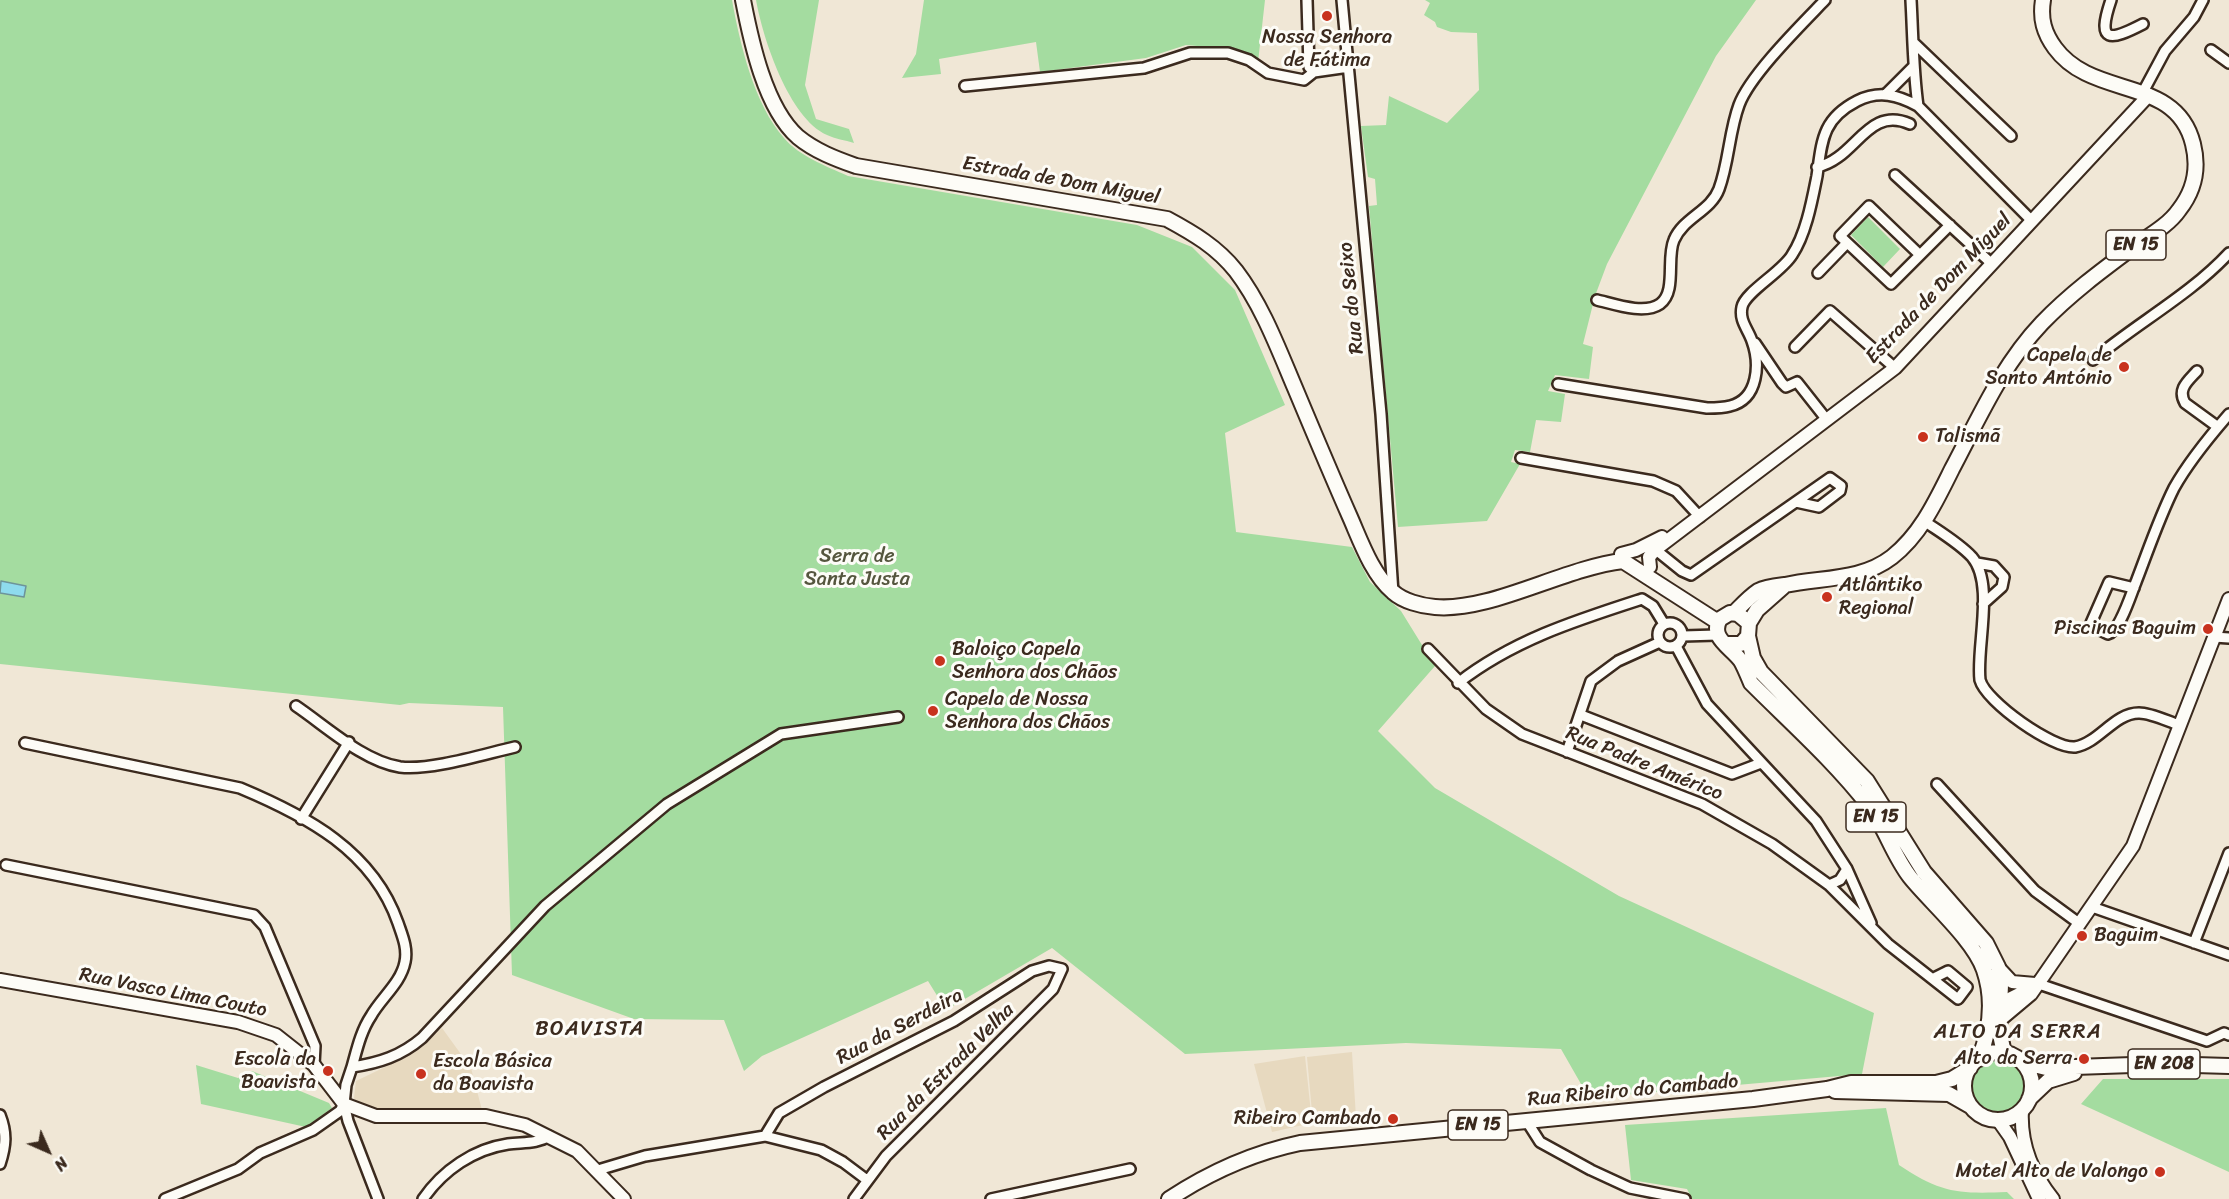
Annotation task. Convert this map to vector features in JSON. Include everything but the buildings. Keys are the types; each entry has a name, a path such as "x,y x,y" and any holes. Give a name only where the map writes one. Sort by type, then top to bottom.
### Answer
{"main road":[{"name":"Estrada de Dom Miguel","path":"743,0 767,90 784,119 798,136 829,156 868,168 1167,219 1197,235 1218,251 1236,270 1254,298 1280,352 1362,543 1378,575 1393,593 1421,605 1463,607 1572,573 1623,561 1725,626"},
{"name":"EN 15","path":"2004,1053 1987,977 1976,954 1908,874 1870,808 1751,683 1725,626 1760,591 1787,584 1848,577 1875,568 1900,550 1924,521 2004,371 2026,341 2059,305 2091,278 2172,218 2189,195 2195,178 2196,160 2191,133 2180,116 2146,93 2091,78 2069,64 2050,42 2043,26 2043,0"},
{"name":"Estrada de Dom Miguel","path":"1572,573 1602,558 1621,554"},
{"path":"1621,554 1632,556 1650,567 1725,626 1741,644 1757,610 1787,584"},
{"path":"1725,626 1743,616 1748,630"},
{"name":"EN 15","path":"1748,630 1753,658 1761,672 1867,781 1907,848 1986,943 1998,967 2001,1001 1974,1063"},
{"path":"1991,1053 2004,1053 2022,1062 2031,1079 2026,1104 2012,1118 1998,1120 1980,1115 1970,1106 1964,1087 1974,1063 1991,1053"},
{"name":"EN 208","path":"2022,1062 2046,1068 2099,1068 2161,1064 2229,1066"},
{"name":"Rua Ribeiro do Cambado","path":"1169,1199 1228,1166 1275,1148 1300,1143 1753,1099 1827,1089 1851,1083 1936,1083 1952,1079 1974,1063"},
{"name":"EN 208","path":"2026,1104 2048,1081 2099,1068"},
{"name":"Rua Ribeiro do Cambado","path":"1827,1089 1849,1093 1949,1094 1970,1106"}],"street":[{"path":"1307,0 1308,63 1314,72"},
{"name":"Rua do Seixo","path":"1342,0 1380,403 1393,593"},
{"path":"1598,300 1644,308 1661,304 1668,295 1674,239 1690,219 1710,204 1719,191 1738,105 1749,85 1825,0"},
{"path":"1911,0 1913,67 1918,106"},
{"path":"2111,0 2104,19 2107,33 2111,36 2117,37 2143,24"},
{"path":"2146,93 2164,51 2194,17 2203,0"},
{"path":"1914,43 2011,136"},
{"path":"2211,50 2229,63"},
{"path":"965,86 1144,68 1190,53 1228,53 1249,60 1268,73 1289,79 1304,80 1314,72 1349,67"},
{"path":"1886,94 1913,67"},
{"name":"Estrada de Dom Miguel","path":"1621,554 1652,547 1680,531 1895,368 2032,221 2146,93"},
{"path":"1827,420 1797,382 1786,387 1782,383 1742,321 1742,306 1746,298 1776,275 1793,254 1808,213 1820,146 1829,124 1846,107 1866,96 1886,94 1905,98 1918,106 2032,221"},
{"path":"1817,167 1835,161 1880,121 1890,118 1910,123"},
{"path":"1895,174 1992,264"},
{"path":"1920,255 1869,206 1840,236 1891,284 1920,255 1950,225"},
{"path":"1818,273 1847,243"},
{"path":"2093,360 2127,331 2194,286 2229,253"},
{"path":"1795,347 1830,310 1895,368"},
{"path":"1558,384 1707,408 1731,406 1745,397 1755,379 1758,359 1752,339"},
{"path":"2197,371 2182,389 2181,397 2185,403 2218,427"},
{"path":"2134,588 2109,582 2091,622 2092,626 2108,634 2113,632 2134,588 2174,489 2229,414"},
{"path":"1521,458 1653,481 1676,491 1700,517"},
{"path":"1650,567 1648,557 1652,547 1682,571 1691,575 1797,502"},
{"path":"1924,521 1966,551 1977,563 1980,571 1983,604 1978,667 1982,687 1996,704 2061,746 2072,747 2091,740 2126,715 2140,712 2179,725"},
{"path":"1977,563 1994,566 2004,578 2002,587 1983,604"},
{"path":"1458,683 1498,655 1527,640 1642,599 1653,606 1664,624"},
{"path":"1995,1016 2014,1009 2039,984 2133,846 2229,599"},
{"path":"1664,624 1672,623 1678,626 1683,636"},
{"path":"1664,624 1658,634 1660,642 1669,648 1676,646 1683,636 1725,626"},
{"path":"2214,637 2229,638"},
{"path":"1567,752 1591,681 1600,673 1660,642"},
{"path":"1676,646 1707,704 1816,821 1847,869 1872,925"},
{"name":"Rua Padre Américo","path":"1428,649 1458,683 1486,709 1522,734 1702,804 1772,844 1829,885 1872,925 1888,944 1934,978"},
{"path":"296,706 377,759 410,768 515,747"},
{"path":"1581,715 1732,774 1761,763"},
{"path":"352,1067 377,1064 409,1049 422,1038 545,906 643,822 676,798 781,734 898,717"},
{"path":"301,819 349,742"},
{"path":"25,743 228,784 260,796 346,845 362,863 390,901 406,951 405,964 398,979 363,1031 346,1085 344,1104 348,1121 378,1199"},
{"path":"1937,784 2035,891 2080,924"},
{"path":"2194,943 2229,853"},
{"path":"6,865 254,915 264,927 315,1046 315,1065"},
{"path":"1829,885 1840,880 1847,869"},
{"path":"2092,907 2229,955"},
{"path":"1976,954 1985,963 1993,994 2014,1009"},
{"name":"Rua da Serdeira","path":"765,1136 779,1113 824,1087 954,1022 1032,971 1049,966 1062,969"},
{"path":"1998,967 2012,982 2039,984 2207,1041 2224,1033 2229,1035"},
{"name":"Rua da Estrada Velha","path":"854,1199 886,1156 1053,989 1062,969"},
{"name":"Rua Vasco Lima Couto","path":"0,980 238,1022 276,1035 296,1048 315,1065 344,1104"},
{"path":"2001,1001 2039,984"},
{"path":"296,1048 307,1041 308,1033"},
{"path":"344,1104 376,1116 486,1116 525,1125 577,1151 624,1199"},
{"path":"165,1199 238,1169 260,1153 313,1130 344,1104"},
{"path":"2026,1104 2021,1131 2032,1167 2053,1199"},
{"path":"0,1116 6,1146 0,1164"},
{"path":"1526,1120 1540,1142 1591,1170 1630,1188 1685,1199"},
{"path":"1998,1120 2010,1137 2038,1199"},
{"path":"423,1199 447,1172 473,1155 498,1145 541,1141 549,1136"},
{"path":"598,1170 645,1156 765,1136 821,1150 843,1162 867,1180"},
{"path":"991,1199 1130,1169"}],"shaded area":[{"name":"Escola Básica da Boavista","path":"442,1028 471,1068 482,1110 375,1111 358,1104 354,1098 356,1081 412,1054"},
{"path":"1352,1052 1356,1118 1313,1123 1307,1057"},
{"path":"1305,1056 1312,1123 1272,1132 1254,1064"}],"green space":[{"name":"Serra de Santa Justa","path":"0,0 732,0 744,54 764,108 784,138 813,160 848,176 1137,225 1192,247 1235,290 1285,405 1225,433 1236,532 1352,547 1370,582 1401,611 1435,666 1378,731 1435,788 1619,896 1874,1013 1862,1074 1589,1098 1561,1049 1406,1043 1185,1054 1052,948 946,1010 928,981 762,1056 744,1071 724,1020 634,1019 512,975 503,707 409,703 400,705 0,664"},
{"path":"756,0 819,0 805,85 816,119 849,129 854,143 827,135 813,126 801,112 780,76 765,35"},
{"path":"924,0 1265,0 1258,62 1231,49 1186,45 1146,58 1040,72 1036,42 939,59 941,74 902,78 916,54"},
{"path":"1425,0 1756,0 1716,56 1607,264 1595,296 1583,344 1593,347 1589,379 1555,375 1548,391 1565,394 1561,422 1536,420 1530,452 1515,450 1511,462 1520,464 1487,521 1398,527 1369,206 1377,205 1375,179 1368,177 1361,126 1386,125 1389,96 1447,123 1479,90 1477,33 1451,32 1437,27 1435,22 1424,15 1430,3"},
{"path":"1868,217 1900,249 1883,267 1851,235"},
{"path":"1998,1059 2009,1061 2018,1067 2024,1076 2026,1087 2024,1098 2018,1107 2009,1113 1998,1115 1987,1113 1978,1107 1972,1098 1970,1087 1972,1076 1978,1067 1987,1061"},
{"path":"196,1065 238,1078 252,1071 329,1103 332,1108 306,1127 201,1104"},
{"path":"2103,1079 2229,1079 2229,1172 2081,1104"},
{"path":"1886,1108 1899,1165 1927,1181 1950,1190 1975,1193 2007,1192 2014,1199 1692,1199 1687,1189 1631,1180 1625,1125"}],"water":[{"path":"1,581 26,586 24,597 0,593"}],"place":[{"name":"Nossa Senhora de Fátima","path":"1327,16"},
{"name":"Capela de Santo António","path":"2124,367"},
{"name":"Talismã","path":"1923,437"},
{"name":"Atlântiko Regional","path":"1827,597"},
{"name":"Piscinas Baguim","path":"2208,629"},
{"name":"Baloiço Capela Senhora dos Chãos","path":"940,661"},
{"name":"Capela de Nossa Senhora dos Chãos","path":"933,711"},
{"name":"Baguim","path":"2082,936"},
{"name":"Alto da Serra","path":"2084,1059"},
{"name":"Escola da Boavista","path":"328,1071"},
{"name":"Escola Básica da Boavista","path":"421,1074"},
{"name":"Ribeiro Cambado","path":"1393,1119"},
{"name":"Motel Alto de Valongo","path":"2160,1172"}],"district":[{"name":"BOAVISTA","path":"590,1030"},
{"name":"ALTO DA SERRA","path":"2018,1033"}]}
